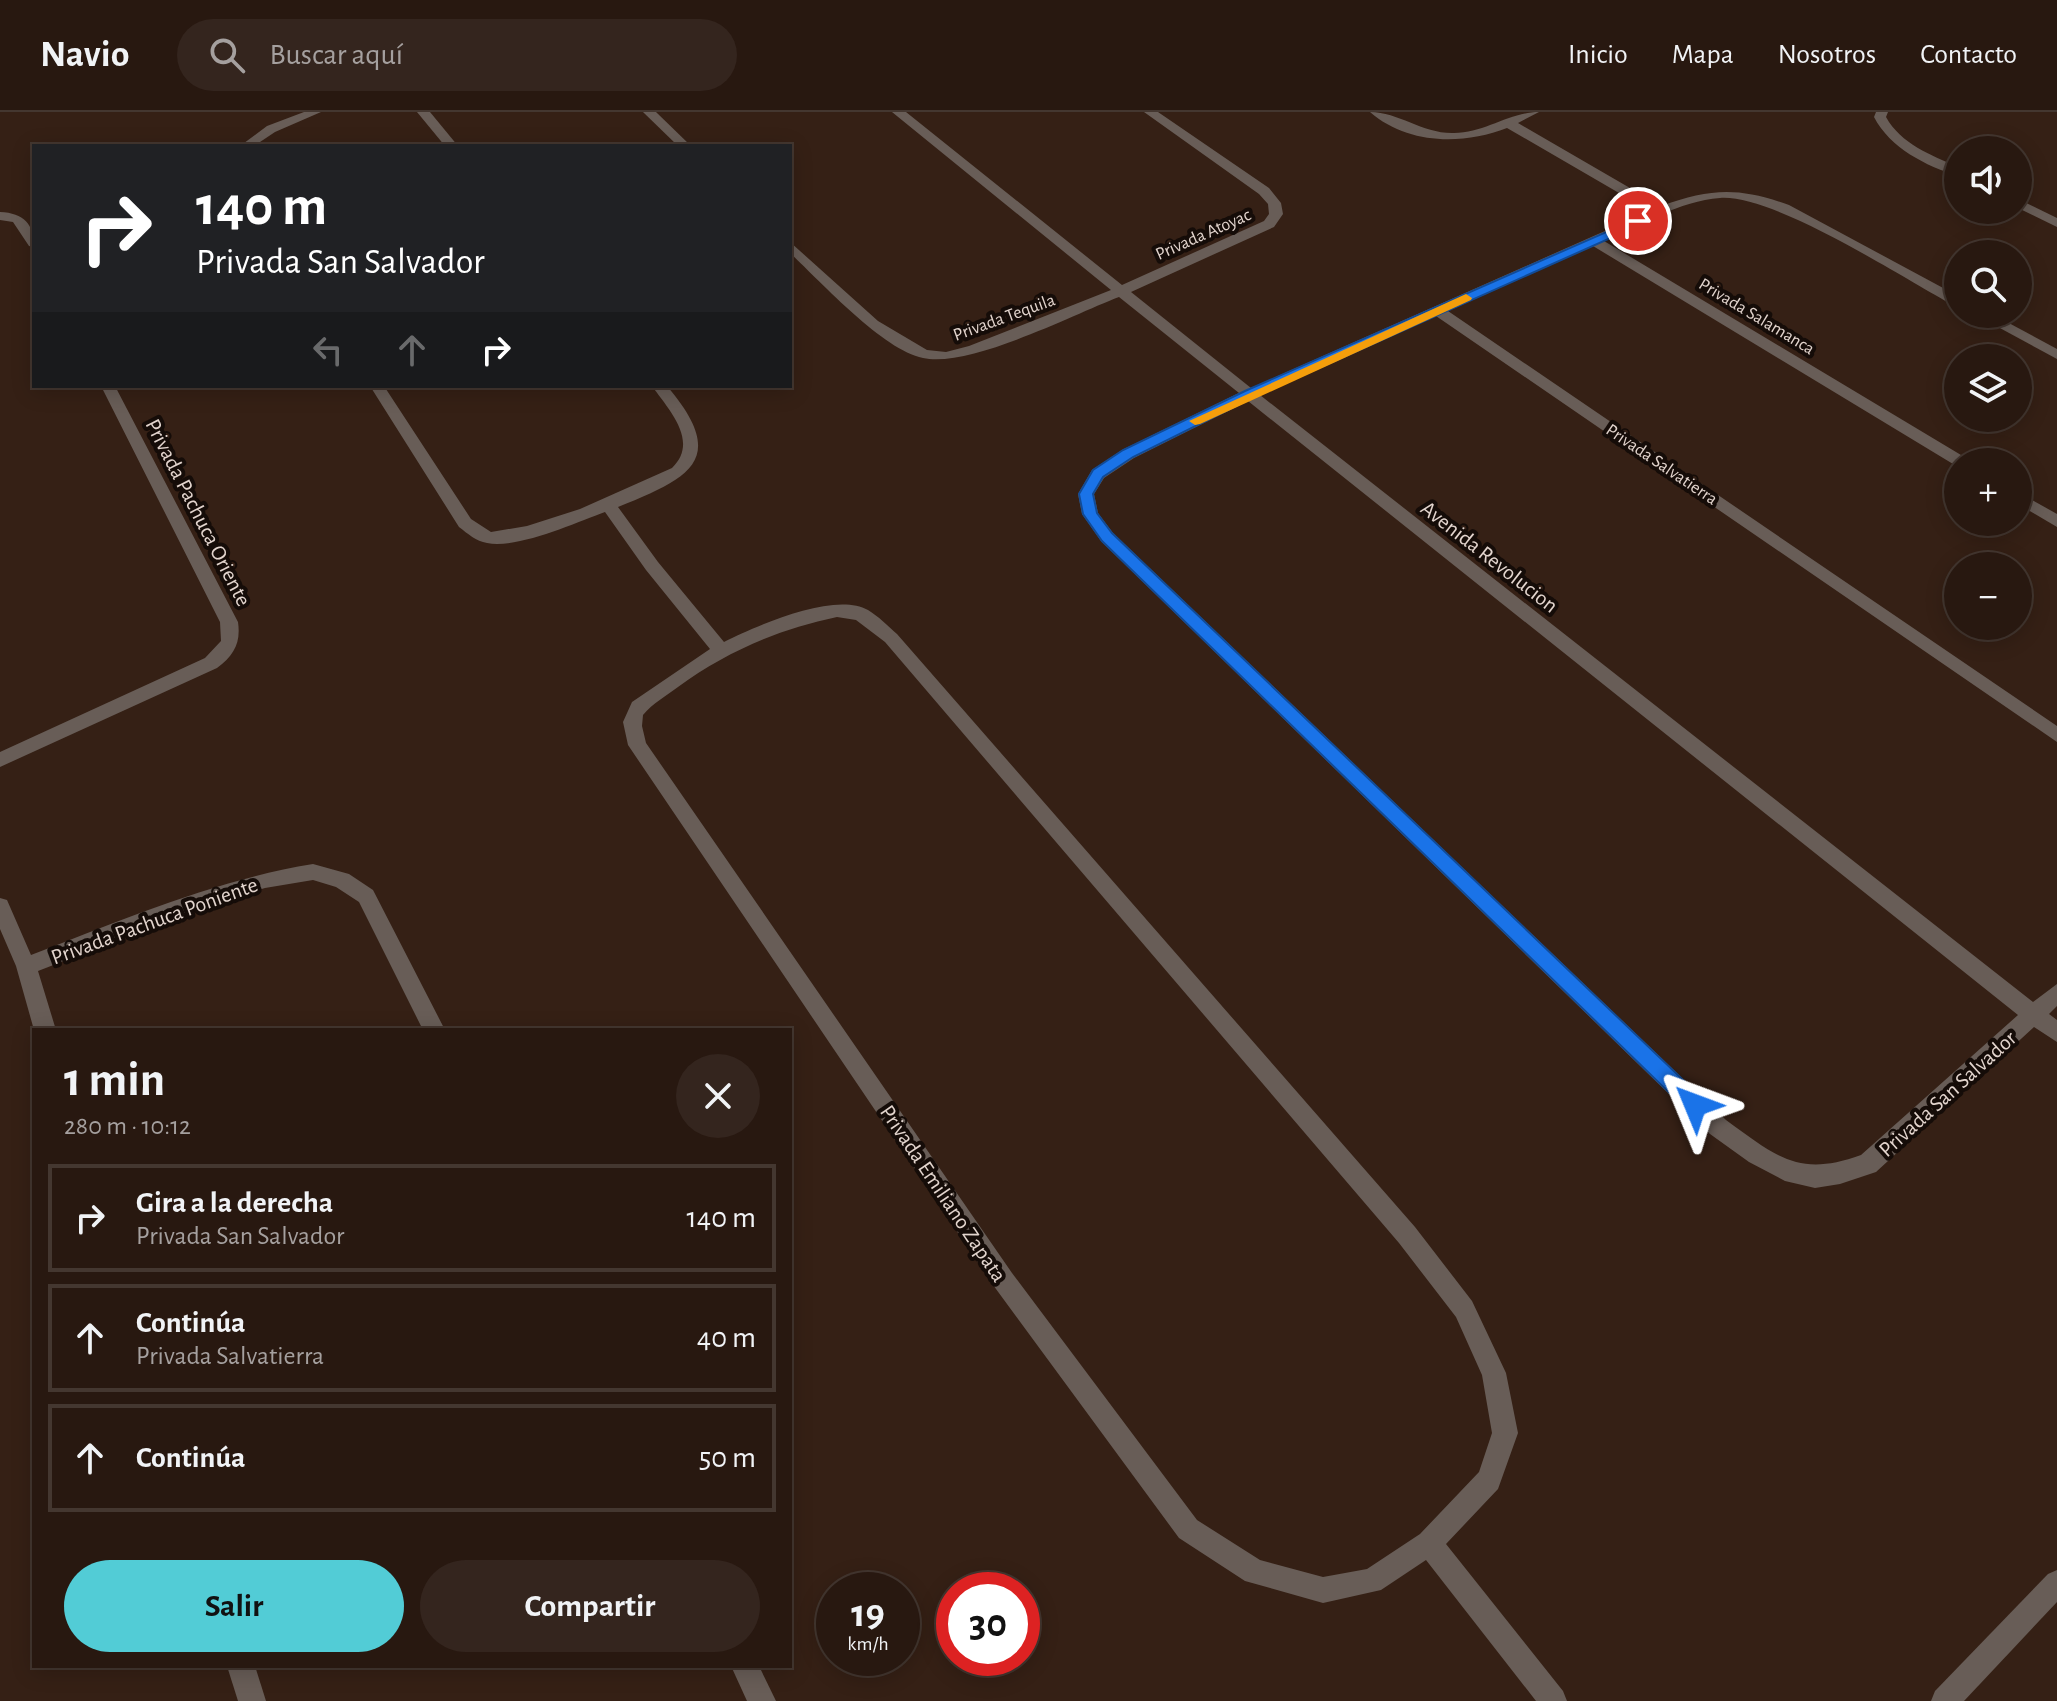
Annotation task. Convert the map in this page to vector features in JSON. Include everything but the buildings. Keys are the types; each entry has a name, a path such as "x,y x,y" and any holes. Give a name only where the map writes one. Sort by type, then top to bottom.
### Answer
{"street":[{"path":"423,112 450,144"},
{"path":"649,112 683,144"},
{"name":"Avenida Revolucion","path":"898,112 1249,394 2057,1033"},
{"name":"Privada Atoyac","path":"1121,291 1244,237 1269,224 1276,214 1274,203 1264,191 1150,112"},
{"path":"1376,112 1421,133 1446,138 1480,134 1533,112"},
{"path":"1882,112 1880,117 1884,128 1904,144 1944,165"},
{"path":"249,144 271,129 309,113"},
{"path":"1508,123 1660,211"},
{"path":"1249,394 1660,211 1711,195 1732,192 1784,208 1944,294"},
{"path":"2032,210 2057,223"},
{"path":"0,216 22,220 32,239"},
{"name":"Privada Salamanca","path":"1595,241 1944,452"},
{"name":"Privada Tequila","path":"792,248 873,324 924,354 946,356 973,350 1121,291"},
{"name":"Privada Salvatierra","path":"1437,310 2057,735"},
{"path":"2007,328 2057,355"},
{"name":"Privada Pachuca Oriente","path":"0,760 211,663 223,655 232,637 229,622 109,388"},
{"path":"378,388 465,523 482,537 504,538 607,503 680,471 689,456 690,433 681,414 661,388"},
{"name":"Privada San Salvador","path":"1249,394 1128,454 1098,474 1086,494 1090,514 1118,548 1718,1127 1761,1159 1799,1175 1831,1176 1868,1164 2034,1014"},
{"path":"607,503 652,566 721,650"},
{"path":"2032,506 2057,521"},
{"name":"Privada Emiliano Zapata","path":"837,611 861,614 891,638 1407,1235 1464,1309 1494,1373 1505,1433 1489,1480 1429,1543 1372,1581 1323,1590 1254,1572 1188,1529 1004,1281 637,745 632,725 634,713 668,685 721,650 788,623 837,611"},
{"name":"Privada Pachuca Poniente","path":"26,966 208,896 265,880 313,872 342,880 366,896 433,1028"},
{"path":"0,906 26,966 44,1028"},
{"path":"2034,1014 2057,993"},
{"path":"1429,1543 1553,1701"},
{"path":"1945,1701 2057,1583"},
{"path":"242,1668 252,1701"},
{"path":"746,1668 762,1701"}],"slow traffic":[{"path":"1195,421 1466,298"}],"route":[{"path":"1638,221 1249,394 1128,454 1098,474 1086,494 1090,514 1107,537 1695,1105"}]}
